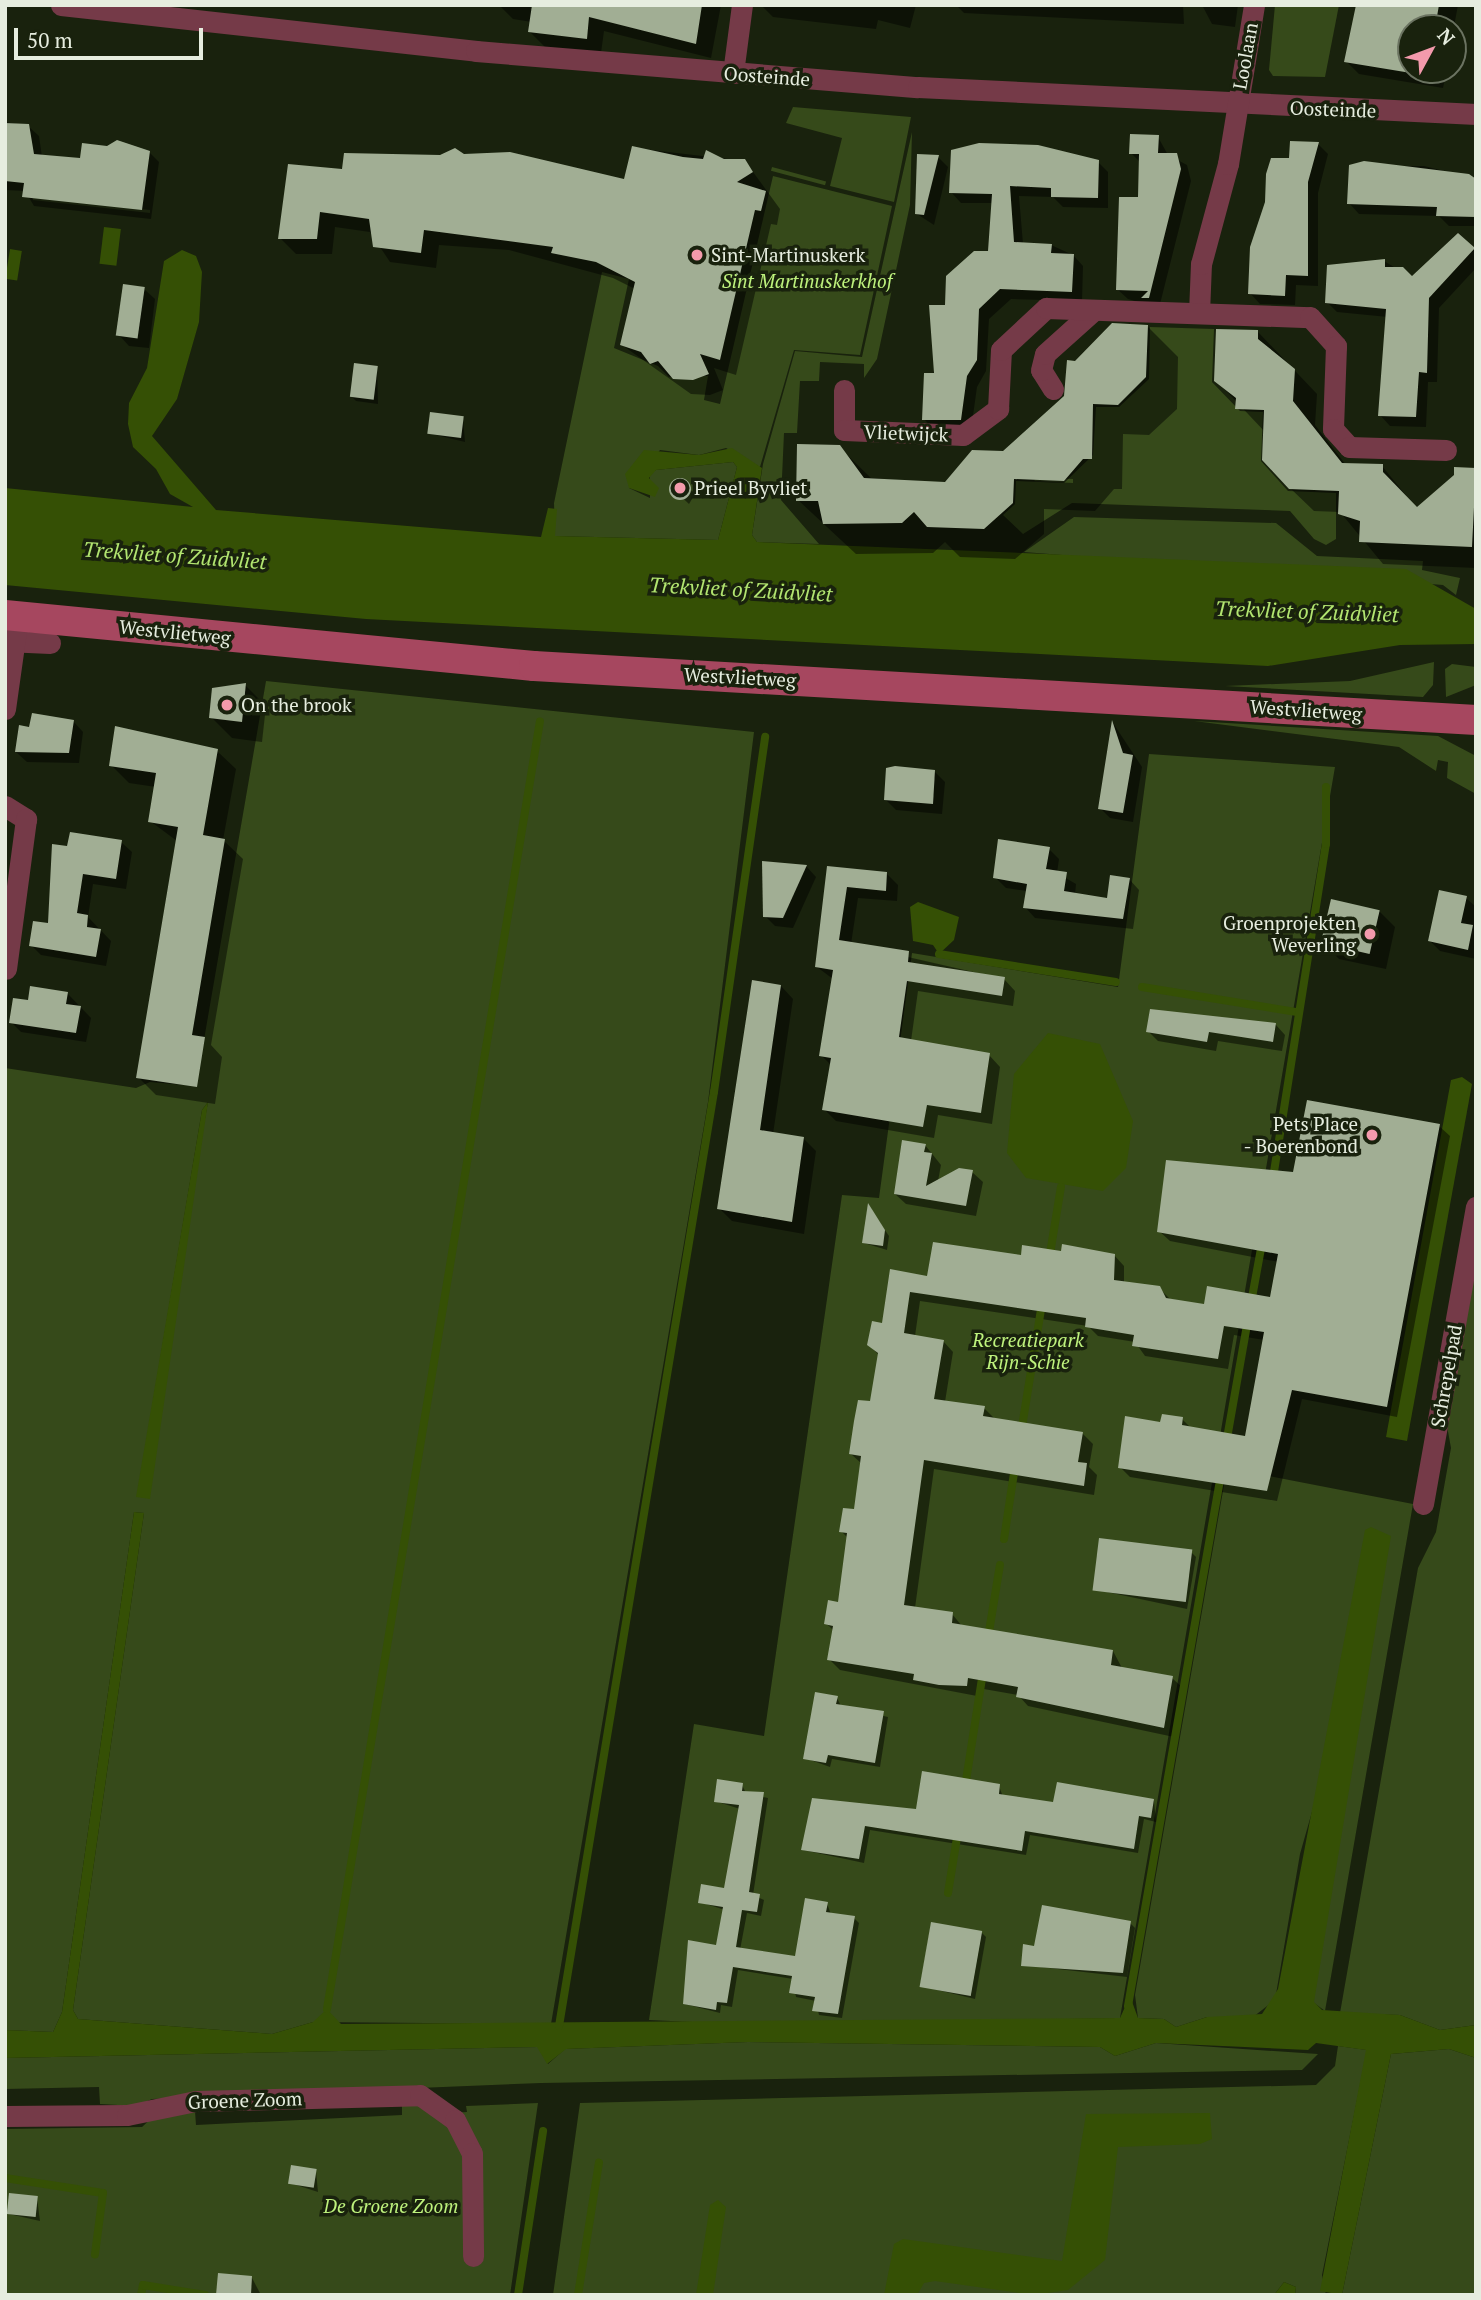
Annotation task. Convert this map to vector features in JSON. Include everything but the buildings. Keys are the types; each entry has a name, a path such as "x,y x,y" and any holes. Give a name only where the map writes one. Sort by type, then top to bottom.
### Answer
{"street":[{"name":"Oosteinde","path":"61,5 733,73 1235,106 1476,114"},
{"path":"733,73 742,5"},
{"name":"Loolaan","path":"1235,106 1254,5"},
{"path":"1199,313 1202,264 1228,164 1235,106"},
{"name":"Vlietwijck","path":"844,390 844,430 963,435 998,409 1001,350 1046,308 1310,317 1336,346 1333,429 1349,447 1446,450"},
{"path":"1053,388 1041,370 1045,354 1094,310"},
{"path":"5,709 11,629 50,643"},
{"name":"Westvlietweg","path":"11,629 534,666 1476,720"},
{"path":"5,806 26,819 11,889 6,969"},
{"name":"Schrepelpad","path":"1423,1504 1476,1207"},
{"name":"Groene Zoom","path":"5,2116 118,2115 183,2102 411,2094 442,2106 472,2153 473,2256"}],"green space":[{"path":"1275,5 1339,5 1325,77 1273,76 1269,70"},
{"path":"793,107 911,117 894,202 830,186 842,138 786,123"},
{"path":"912,132 910,205 877,359 864,378 864,364 820,362 819,381 800,381 797,433 784,433 781,500 819,544 757,542 752,535 763,464 795,351 862,357"},
{"path":"772,167 826,181 825,185 771,171"},
{"name":"Sint Martinuskerkhof","path":"773,176 892,206 860,355 794,350 760,467 726,448 699,455 660,450 629,488 650,498 650,473 656,470 733,462 737,467 718,540 555,536 554,503 602,272 629,279 614,348 658,366 669,377 708,376 704,400 720,404"},
{"path":"1150,327 1214,329 1212,382 1240,411 1263,412 1261,461 1288,491 1336,493 1336,539 1326,545 1314,539 1290,511 1072,503 1023,534 1003,515 1015,504 1016,481 1064,483 1093,455 1096,407 1119,407 1149,379"},
{"path":"1074,517 1276,523 1317,556 1423,561 1422,570 1460,578 1456,595 1443,585 1024,552"},
{"path":"1434,662 1433,685 1423,697 1225,686 1350,681"},
{"path":"1452,664 1476,667 1476,685 1446,697 1445,669"},
{"path":"266,681 754,732 708,1102 551,2024 313,2022 272,2034 78,2019 73,2010 144,1513 134,1512 62,2012 53,2032 5,2030 5,1068 136,1088 150,1082 196,1086","holes":["208,1102 137,1497 202,1110"]},
{"path":"1194,721 1438,736 1476,756 1476,794 1447,778 1448,762 1438,760 1436,771 1399,747"},
{"name":"Recreatiepark Rijn-Schie","path":"1149,754 1335,767 1120,2018 759,2025 649,2020 694,1724 764,1736 842,1195 879,1198 912,953 1118,987"},
{"path":"1476,1265 1476,2025 1440,2030 1400,2015 1340,2013 1418,1568 1436,1532 1451,1448 1447,1426"},
{"path":"1227,1468 1413,1504 1325,2011 1313,2002 1390,1537 1300,1854 1275,2000 1253,2017 1207,2017 1176,2027 1164,2019 1138,2018 1135,1995"},
{"path":"748,2042 1100,2047 1115,2056 1156,2043 1318,2054 1302,2070 541,2083 152,2099 136,2106 100,2104 99,2087 5,2089 5,2058 538,2047 548,2064 565,2049"},
{"path":"1338,2046 1367,2050 1322,2275 1326,2295 1295,2295 1296,2287 1284,2282 1274,2295 553,2295 580,2103 1316,2085 1335,2066"},
{"path":"1449,2049 1476,2058 1476,2295 1342,2295 1391,2054"},
{"name":"De Groene Zoom","path":"402,2103 446,2104 449,2113 467,2112 466,2106 538,2103 510,2295 5,2295 5,2129 142,2127 155,2115 195,2111 196,2125 402,2115"}],"water":[{"path":"104,227 121,229 116,266 99,264"},
{"path":"10,249 22,251 17,281 5,279"},
{"name":"Trekvliet of Zuidvliet","path":"182,250 196,256 202,272 199,322 177,399 152,436 216,510 541,537 548,508 557,509 555,536 718,540 737,467 733,462 656,470 649,478 659,488 655,497 629,488 625,474 644,450 699,455 732,448 762,468 752,535 757,542 1406,569 1476,609 1476,644 1400,645 1268,666 366,619 5,585 5,488 193,507 170,494 156,469 133,447 128,424 129,403 147,368 164,261"},
{"path":"918,902 959,917 954,940 939,954 933,945 913,941 910,907"},
{"path":"1048,1033 1100,1044 1133,1121 1126,1168 1103,1191 1026,1178 1007,1153 1014,1074"},
{"path":"1462,1077 1472,1084 1407,1441 1386,1437 1451,1080"},
{"path":"208,1102 150,1499 136,1497 202,1110"},
{"path":"134,1512 144,1513 73,2010 78,2019 272,2034 313,2022 327,2009 341,2024 1120,2018 1130,1996 1138,2018 1164,2019 1176,2027 1207,2017 1262,2014 1278,1989 1365,1530 1371,1527 1391,1536 1314,2002 1322,2010 1400,2015 1440,2030 1476,2025 1476,2058 1449,2049 1391,2054 1342,2295 1320,2291 1366,2050 1316,2043 1308,2050 1156,2043 1115,2056 1100,2047 748,2042 566,2049 547,2064 537,2047 5,2058 5,2030 53,2032 62,2012"},
{"path":"1210,2113 1212,2139 1200,2144 1118,2147 1105,2260 1068,2290 1034,2295 935,2281 924,2283 917,2295 884,2295 894,2244 903,2239 1062,2261 1086,2114"},
{"path":"718,2200 726,2207 713,2295 696,2295 710,2205"},
{"path":"1284,2282 1296,2287 1295,2295 1274,2295"}],"waterway":[{"path":"327,2009 540,721"},
{"path":"559,2026 714,1092 765,737"},
{"path":"1273,1178 1326,844 1326,787"},
{"path":"939,954 1116,982"},
{"path":"1142,987 1297,1012"},
{"path":"1049,1260 1061,1187"},
{"path":"1251,1303 1262,1243"},
{"path":"1021,1433 1042,1304"},
{"path":"1226,1444 1248,1319"},
{"path":"1004,1539 1015,1466"},
{"path":"1128,2006 1221,1474"},
{"path":"988,1638 1000,1565"},
{"path":"965,1787 983,1672"},
{"path":"948,1893 958,1831"},
{"path":"518,2295 543,2131"},
{"path":"578,2295 599,2163"},
{"path":"5,2178 103,2193 95,2254"},
{"path":"141,2295 143,2285 205,2295"}],"place":[{"name":"Sint-Martinuskerk","path":"697,255"},
{"name":"Prieel Byvliet","path":"680,488"},
{"name":"On the brook","path":"227,705"},
{"name":"Groenprojekten Weverling","path":"1370,934"},
{"name":"Pets Place - Boerenbond","path":"1372,1135"}]}
